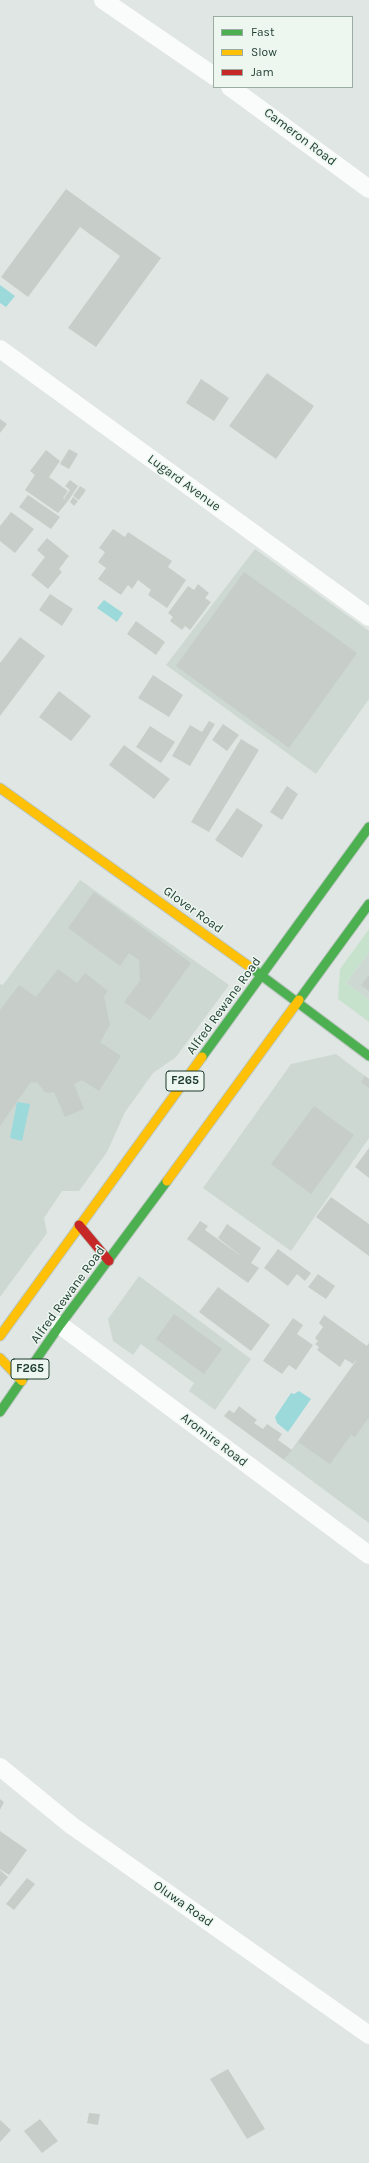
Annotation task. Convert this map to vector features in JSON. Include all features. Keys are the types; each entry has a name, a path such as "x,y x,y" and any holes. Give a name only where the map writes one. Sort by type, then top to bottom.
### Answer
{"main road":[{"name":"Glover Road","path":"0,788 298,1002 369,1056"},
{"name":"Alfred Rewane Road","path":"0,1336 369,827"},
{"name":"Alfred Rewane Road","path":"0,1412 60,1325 109,1261 369,904"},
{"path":"79,1225 109,1261"},
{"path":"0,1358 22,1381"}],"street":[{"path":"103,0 213,75"},
{"name":"Cameron Road","path":"231,88 369,189"},
{"name":"Lugard Avenue","path":"0,349 369,617"},
{"name":"Aromire Road","path":"60,1325 369,1556"},
{"name":"Oluwa Road","path":"0,1767 71,1825 369,2035"}],"shaded area":[{"path":"255,549 369,631 369,699 316,774 166,665"},
{"path":"80,880 229,985 176,1057 153,1073 125,1112 107,1152 79,1191 62,1191 44,1218 47,1233 0,1297 0,984 3,985"},
{"path":"369,952 369,1000 346,983"},
{"path":"336,1054 369,1079 369,1138 291,1251 203,1188 291,1064"},
{"path":"139,1276 251,1359 215,1410 189,1391 194,1383 141,1344 133,1355 113,1341 108,1319"},
{"path":"369,1343 369,1523 284,1460"}],"green space":[{"path":"369,929 369,952 346,983 369,1000 369,1022 338,999 340,969"}],"water":[{"path":"0,285 15,296 6,307 0,303"},
{"path":"104,600 123,613 117,622 97,608"},
{"path":"17,1102 30,1104 22,1141 10,1138"},
{"path":"299,1391 311,1399 288,1432 277,1423 275,1417 291,1393 294,1394"}],"building":[{"path":"66,189 161,258 96,347 68,328 120,256 80,227 28,297 1,277"},
{"path":"267,373 314,406 276,459 229,426"},
{"path":"201,379 229,398 214,421 186,403"},
{"path":"0,419 7,424 0,433"},
{"path":"69,449 78,454 69,469 60,464"},
{"path":"46,450 60,461 49,477 68,491 63,498 68,501 58,513 25,490 35,475 30,471"},
{"path":"70,480 78,486 68,501 64,498 70,490 65,486"},
{"path":"80,486 86,490 79,500 73,496"},
{"path":"28,495 60,517 51,529 19,507"},
{"path":"73,497 78,501 74,506 70,502"},
{"path":"11,512 34,529 15,553 0,541 0,526"},
{"path":"113,529 125,537 128,532 172,561 168,567 186,580 167,608 148,595 151,590 138,580 132,589 128,585 121,595 98,579 106,568 98,562 105,552 99,548"},
{"path":"47,538 69,556 59,569 62,572 48,589 31,575 45,557 37,550"},
{"path":"244,572 357,653 289,748 176,666"},
{"path":"198,584 209,593 205,598 211,602 190,630 185,626 182,630 170,621 173,617 168,613 188,586 194,590"},
{"path":"50,594 73,609 62,626 39,610"},
{"path":"136,621 165,642 156,655 127,634"},
{"path":"20,637 45,656 0,716 0,663"},
{"path":"153,675 183,695 169,717 138,698"},
{"path":"59,691 91,716 71,741 39,717"},
{"path":"209,721 215,724 190,766 172,756 190,725 202,732"},
{"path":"223,724 239,735 227,751 212,740"},
{"path":"150,726 175,742 161,763 136,747"},
{"path":"241,739 259,750 209,832 191,822"},
{"path":"124,745 170,779 154,799 109,765"},
{"path":"287,786 298,794 282,820 270,812"},
{"path":"237,808 263,825 242,858 215,840"},
{"path":"94,892 191,963 150,1020 124,1002 140,981 139,960 129,953 120,966 68,928"},
{"path":"58,969 77,983 85,973 108,991 104,996 110,1025 100,1042 121,1056 99,1091 82,1080 74,1084 84,1109 65,1117 54,1092 45,1092 37,1082 30,1083 0,1126 0,1010 19,985 36,997"},
{"path":"369,975 369,991 361,985"},
{"path":"365,1076 369,1079 369,1088 361,1082"},
{"path":"314,1106 354,1135 311,1194 271,1164"},
{"path":"369,1148 369,1178 355,1167"},
{"path":"331,1197 369,1224 369,1256 316,1217"},
{"path":"200,1221 208,1226 205,1230 245,1259 218,1238 227,1224 261,1248 251,1263 259,1268 248,1283 187,1239"},
{"path":"278,1249 311,1273 305,1281 297,1274 288,1286 264,1268"},
{"path":"318,1274 335,1286 326,1299 308,1287"},
{"path":"218,1287 270,1325 251,1351 199,1312"},
{"path":"174,1314 222,1349 204,1374 156,1339"},
{"path":"324,1315 367,1346 369,1343 369,1417 355,1437 351,1435 330,1464 298,1442 359,1357 353,1364 345,1359 340,1367 317,1350 319,1347 315,1344 318,1341 315,1338 323,1327 319,1323"},
{"path":"293,1318 303,1325 297,1334 313,1345 296,1370 289,1365 282,1374 263,1361"},
{"path":"239,1406 257,1420 254,1423 263,1429 267,1424 282,1434 278,1440 292,1450 284,1460 224,1416 229,1410 234,1413"},
{"path":"0,1799 4,1802 0,1810"},
{"path":"0,1831 27,1850 9,1875 0,1869"},
{"path":"0,1870 8,1877 0,1887"},
{"path":"27,1878 35,1884 14,1910 6,1904"},
{"path":"228,2069 265,2129 247,2139 210,2079"},
{"path":"89,2113 100,2114 98,2125 87,2123"},
{"path":"40,2119 58,2141 42,2153 24,2131"},
{"path":"0,2120 11,2130 0,2142"}],"traffic: fast":[{"path":"202,1057 369,827"},
{"path":"299,1000 369,904"},
{"path":"250,967 369,1056"},
{"path":"0,1412 60,1325 167,1181"}],"traffic: slow":[{"path":"0,788 250,967"},
{"path":"167,1181 299,1000"},
{"path":"0,1336 202,1057"},
{"path":"0,1358 22,1381"}],"traffic: jam":[{"path":"79,1225 109,1261"}]}
